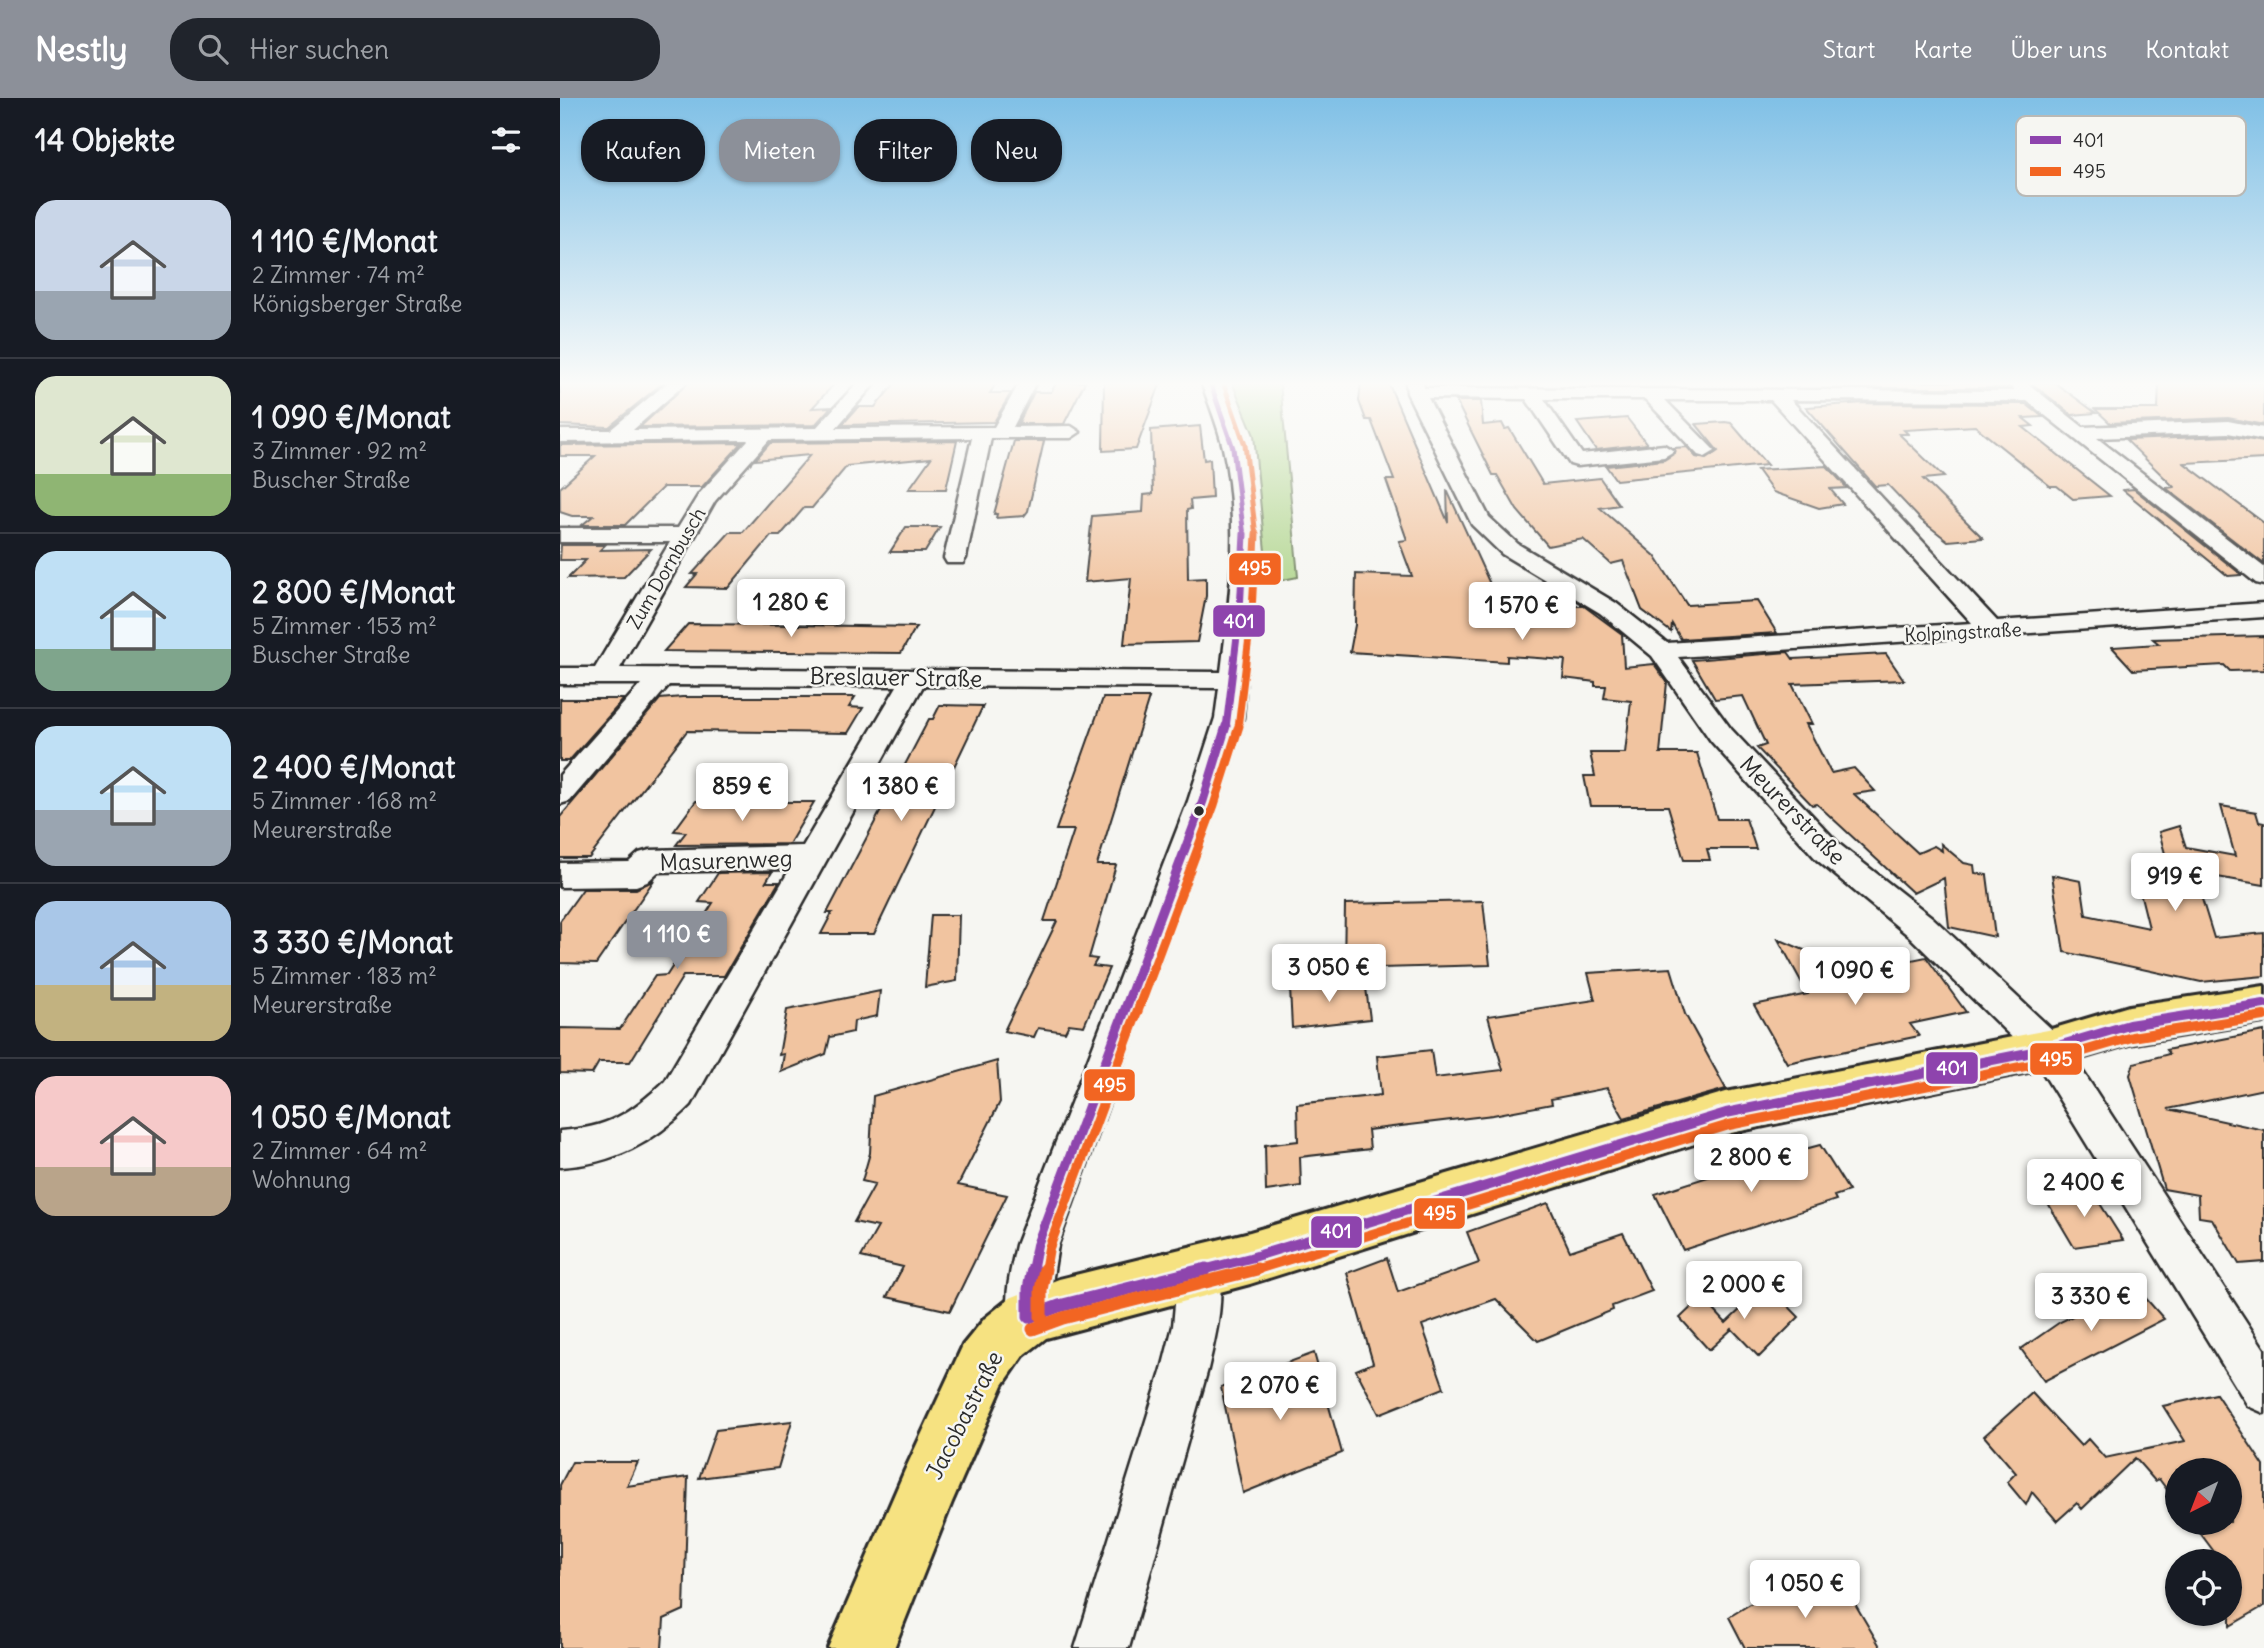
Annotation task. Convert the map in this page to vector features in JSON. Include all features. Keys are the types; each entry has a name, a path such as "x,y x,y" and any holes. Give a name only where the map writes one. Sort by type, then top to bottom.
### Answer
{"main road":[{"path":"1029,1317 1059,1306 1250,1258 1445,1196 1726,1113 2048,1049 2129,1025 2264,1004"},
{"name":"Jacobastraße","path":"861,1648 926,1491 983,1365 1004,1337 1029,1317"}],"street":[{"name":"Zum Dornbusch","path":"603,676 706,498 746,454"},
{"path":"956,558 985,454"},
{"path":"1029,1317 1029,1289 1037,1245 1203,801 1229,718 1244,551 1243,516 1234,454"},
{"name":"Meurerstraße","path":"1448,454 1480,520 1510,549 1608,608 1661,651 1721,735 1828,852 1921,927 2048,1049 2264,1390"},
{"path":"1573,454 1577,460 1632,454"},
{"path":"1831,454 1993,631"},
{"path":"2105,454 2264,578"},
{"path":"560,535 683,535"},
{"name":"Kolpingstraße","path":"1661,651 1993,631 2264,610"},
{"name":"Breslauer Straße","path":"560,676 1232,680"},
{"path":"560,794 662,676"},
{"path":"560,1150 588,1149 625,1136 654,1117 678,1093 915,678"},
{"name":"Masurenweg","path":"560,875 636,874 650,861 812,858"},
{"path":"1102,1648 1185,1369 1195,1326 1199,1270"}],"green space":[{"path":"1256,454 1287,454 1298,577 1268,583"}],"building":[{"path":"732,454 702,487 663,487 625,525 582,525 593,516 572,516 560,512 560,488 595,456 560,456"},
{"path":"760,454 954,454 946,489 909,489 931,458 847,466 812,508 804,508 780,536 771,536 728,588 686,587 697,574 692,574 730,532 743,532 810,455 755,460"},
{"path":"1010,454 1041,454 1028,511 1024,516 996,518 997,514 994,514"},
{"path":"1152,454 1203,454 1204,460 1210,459 1212,498 1190,500 1191,509 1187,510 1188,579 1206,578 1206,596 1197,642 1124,644 1131,578 1085,582 1092,516 1143,512 1144,495 1153,494"},
{"path":"1384,454 1419,454 1448,522 1447,490 1495,595 1512,595 1514,599 1519,596 1566,598 1566,606 1584,606 1622,634 1624,667 1654,664 1667,682 1660,753 1697,753 1717,819 1746,819 1756,849 1707,849 1710,860 1684,860 1668,806 1590,806 1584,776 1595,776 1590,753 1625,753 1631,701 1604,698 1606,686 1595,686 1595,682 1563,678 1565,660 1507,656 1507,662 1350,652 1355,625 1356,574 1412,576 1399,541 1407,540 1386,480 1394,480"},
{"path":"1483,454 1525,454 1543,484 1600,478 1619,505 1600,508 1655,556 1687,605 1757,601 1777,633 1681,639 1672,624 1671,632 1642,610 1623,561 1611,564 1583,539 1548,546 1517,510 1497,475 1493,475"},
{"path":"1673,454 1694,454 1706,459 1713,454 1758,454 1767,465 1616,480 1606,466 1664,460"},
{"path":"1847,454 1920,454 1944,477 1923,479 1983,538 1948,541 1921,520 1888,485 1875,486"},
{"path":"2010,454 2057,454 2110,496 2073,499 2057,486 2050,486"},
{"path":"2141,454 2264,454 2264,459 2184,463 2264,523 2264,564 2166,488 2174,487"},
{"path":"1827,466 1847,488 1830,489 1843,504 1819,508 1773,492 1757,470"},
{"path":"2134,489 2242,575 2228,576 2123,490"},
{"path":"906,527 940,527 925,552 890,552"},
{"path":"561,545 605,545 600,550 651,549 624,577 568,578 586,560 560,560"},
{"path":"688,624 916,627 901,653 664,651"},
{"path":"2264,636 2264,670 2230,671 2224,665 2133,670 2112,647 2159,644 2153,639"},
{"path":"1788,652 1793,659 1886,654 1904,680 1792,684 1812,724 1806,724 1831,773 1854,768 1875,791 1854,794 1918,853 1934,846 1942,851 1941,844 1964,863 1974,865 1975,873 1987,875 1995,937 1949,927 1944,878 1913,893 1817,804 1812,805 1757,748 1766,745 1743,696 1715,699 1692,660"},
{"path":"855,697 849,707 863,708 848,733 687,731 589,858 560,858 560,817 660,699"},
{"path":"1103,698 1149,698 1097,865 1116,865 1089,958 1097,959 1093,966 1109,968 1084,1026 1069,1024 1065,1032 1038,1028 1034,1037 1004,1031 1057,921 1044,921 1074,830 1056,830"},
{"path":"560,699 624,699 569,761 560,761"},
{"path":"940,705 983,706 874,934 821,934 832,913 827,913 929,719 933,719"},
{"path":"696,801 814,802 789,844 676,845 686,832 674,831"},
{"path":"2221,806 2256,812 2259,822 2264,823 2264,885 2194,873 2214,938 2264,933 2264,976 2201,982 2064,952 2052,875 2081,881 2086,915 2149,928 2137,880 2174,886 2159,832 2179,826 2186,847 2235,856"},
{"path":"772,872 766,882 779,882 724,976 683,976 630,1062 599,1062 592,1074 560,1073 560,1028 620,1029 655,976 667,975 713,903 699,902 718,873"},
{"path":"654,880 596,964 560,963 560,921 583,889 636,889"},
{"path":"1483,901 1490,965 1344,969 1345,904"},
{"path":"931,915 959,915 957,981 925,987"},
{"path":"1778,939 1816,955 1828,977 1926,957 1966,1012 1910,1024 1919,1036 1787,1063 1754,1005 1808,994"},
{"path":"1671,968 1685,1014 1726,1089 1624,1118 1607,1088 1551,1099 1552,1104 1493,1115 1368,1130 1370,1149 1300,1157 1301,1186 1266,1191 1265,1145 1298,1141 1297,1104 1381,1095 1377,1056 1431,1050 1435,1078 1503,1070 1488,1016 1595,1000 1588,973"},
{"path":"1365,980 1370,1019 1292,1028 1290,988"},
{"path":"880,991 877,1016 854,1021 853,1032 830,1037 826,1054 781,1072 784,1054 779,1055 787,1010"},
{"path":"2264,1031 2264,1089 2168,1109 2264,1130 2264,1262 2239,1264 2212,1219 2199,1217 2198,1195 2164,1189 2130,1075 2134,1063 2169,1054 2166,1050"},
{"path":"997,1061 1000,1102 958,1185 1007,1195 950,1311 887,1297 903,1267 861,1257 878,1227 854,1222 875,1184 862,1181 870,1153 873,1096"},
{"path":"1800,1142 1805,1149 1820,1145 1849,1191 1834,1196 1836,1200 1683,1250 1655,1194 1739,1167 1736,1162"},
{"path":"2092,1191 2123,1240 2074,1247 2045,1198"},
{"path":"1548,1203 1570,1251 1623,1233 1652,1291 1612,1306 1613,1310 1538,1341 1496,1299 1422,1325 1444,1388 1379,1414 1356,1370 1373,1363 1347,1273 1387,1258 1398,1292 1479,1263 1467,1232"},
{"path":"1767,1284 1799,1317 1759,1357 1732,1329 1709,1350 1680,1318 1702,1297 1726,1323"},
{"path":"2135,1286 2164,1319 2044,1381 2021,1349 2060,1322"},
{"path":"1314,1353 1342,1453 1243,1493 1221,1387"},
{"path":"2032,1393 2081,1446 2088,1439 2105,1458 2185,1441 2163,1406 2216,1394 2264,1466 2264,1606 2242,1619 2242,1549 2212,1549 2202,1535 2242,1535 2242,1458 2165,1458 2165,1487 2159,1479 2155,1481 2135,1458 2082,1509 2077,1503 2057,1521 2032,1492 2026,1505 2007,1482 2016,1473 1984,1436"},
{"path":"792,1421 778,1468 699,1478 716,1430"},
{"path":"572,1462 638,1462 627,1486 688,1477 684,1610 664,1619 662,1648 560,1648 560,1485"},
{"path":"1835,1570 1881,1648 1745,1648 1729,1617 1775,1589 1782,1602"}],"transit line":[{"name":"401","path":"1029,1317 1029,1289 1037,1245 1203,801 1229,718 1244,551 1243,516 1234,454"},
{"name":"495","path":"1041,1317 1041,1290 1049,1248 1214,805 1241,720 1256,552 1255,516 1246,454"},
{"name":"401","path":"1029,1317 1059,1306 1250,1258 1726,1113 2048,1049 2129,1025 2264,1004"},
{"name":"495","path":"1033,1329 1063,1318 1254,1270 1729,1125 2050,1061 2132,1037 2264,1016"}]}
